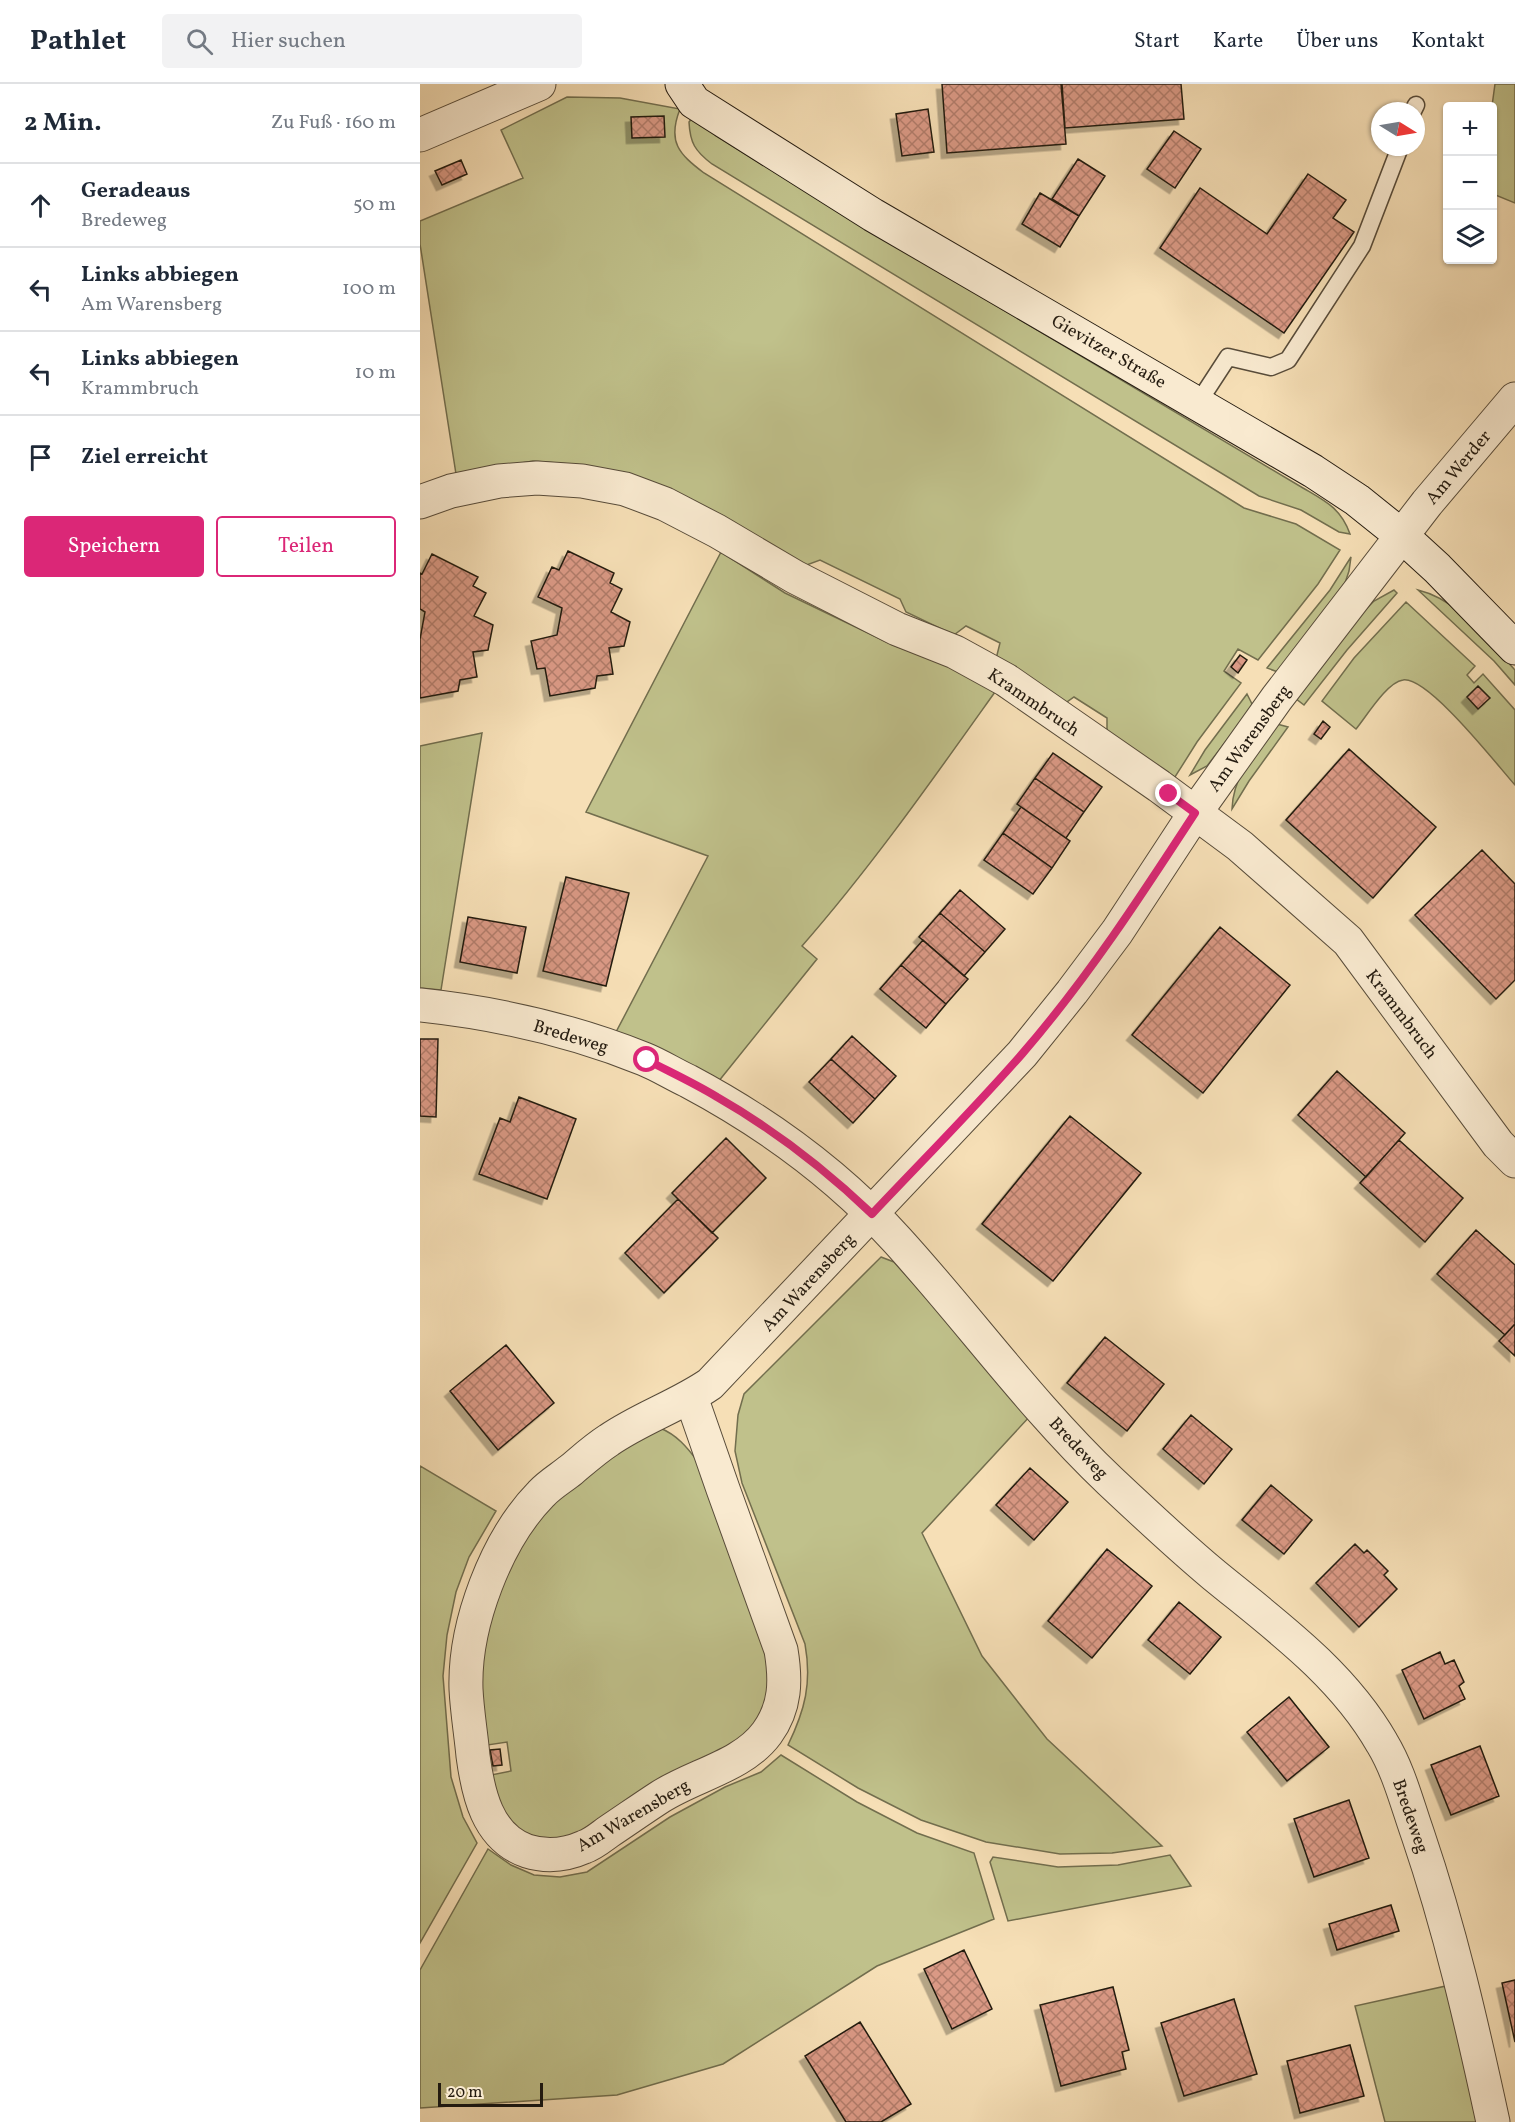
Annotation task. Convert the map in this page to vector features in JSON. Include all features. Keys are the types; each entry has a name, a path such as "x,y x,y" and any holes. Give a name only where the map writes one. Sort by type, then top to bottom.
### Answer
{"street":[{"path":"420,135 539,84"},
{"name":"Gievitzer Straße","path":"682,84 694,102 873,215 1198,403 1357,500 1437,568 1515,648"},
{"name":"Am Werder","path":"1402,536 1515,399"},
{"name":"Krammbruch","path":"420,501 451,491 499,481 537,478 582,481 625,489 665,504 717,531 795,577 897,629 955,652 1006,680 1240,846 1348,941 1498,1144 1515,1161"},
{"name":"Am Warensberg","path":"692,1397 781,1650 785,1673 784,1692 779,1711 758,1743 736,1759 662,1796 587,1846 566,1853 548,1855 527,1851 510,1842 492,1823 481,1802 476,1779 466,1687 471,1634 483,1591 519,1520 542,1493 607,1441 640,1420 692,1397 710,1384 1022,1054 1117,932 1195,813 1277,698 1402,536"},
{"name":"Bredeweg","path":"420,1005 468,1010 545,1026 647,1060 716,1096 774,1133 849,1192 872,1214 915,1260 1038,1405 1105,1477 1182,1548 1293,1640 1338,1682 1362,1710 1384,1745 1399,1780 1433,1879 1464,1993 1493,2122"}],"lane":[{"path":"1198,403 1228,357 1271,367 1288,360 1362,246 1397,156"}],"green space":[{"path":"1495,84 1515,84 1515,203 1497,196 1497,102 1493,102"},
{"path":"567,97 620,98 680,109 676,120 675,139 682,153 704,173 1244,508 1296,524 1340,550 1318,584 1258,660 1238,649 1224,671 1241,683 1197,742 1175,777 1164,774 1107,734 1107,718 1074,697 1064,704 996,659 1000,643 966,626 954,635 906,612 900,599 820,560 804,566 581,465 533,461 456,474 420,244 420,221 523,178 501,130"},
{"path":"693,117 716,136 864,227 1318,497 1337,511 1350,534 1339,532 1301,510 1259,496 712,164 701,155 692,141 689,122"},
{"path":"721,552 785,593 893,645 948,666 995,692 925,790 828,916 802,946 817,959 718,1082 615,1034 708,856 586,812"},
{"path":"1351,557 1345,583 1278,672 1267,668 1330,590"},
{"path":"1394,590 1397,593 1347,650 1304,705 1295,698 1362,613 1374,601"},
{"path":"1418,590 1447,602 1472,622 1515,670 1515,685 1494,661"},
{"path":"1406,602 1475,666 1467,675 1474,683 1483,674 1515,710 1515,785 1445,706 1414,683 1403,680 1390,687 1356,729 1322,701 1354,658"},
{"path":"1247,694 1253,706 1207,766 1190,775 1205,750"},
{"path":"1277,724 1288,727 1232,809 1233,796 1241,774"},
{"path":"482,733 441,990 420,988 420,746"},
{"path":"881,1257 894,1262 1031,1415 922,1533 982,1656 1047,1739 1162,1846 1112,1853 1060,1854 986,1842 921,1820 858,1788 788,1745 806,1696 808,1671 805,1644 742,1483 735,1451 738,1415 744,1394"},
{"path":"660,1428 681,1442 698,1462 776,1673 752,1737 565,1845 513,1834 486,1776 511,1771 507,1742 481,1746 481,1635 522,1532 613,1448"},
{"path":"420,1466 496,1511 469,1557 456,1592 447,1635 443,1676 451,1777 463,1817 477,1843 420,1943"},
{"path":"781,1755 857,1802 917,1833 974,1853 994,1919 877,1966 723,2064 617,2095 420,2108 420,1970 488,1849 511,1865 534,1875 560,1877 587,1872 670,1817 725,1787 761,1772"},
{"path":"1170,1855 1191,1886 1008,1921 990,1862 993,1857 1058,1867 1118,1865"},
{"path":"1446,1986 1480,2122 1385,2122 1355,2006"}],"building":[{"path":"942,84 1061,84 1066,144 947,153"},
{"path":"1062,84 1181,84 1184,119 1065,128"},
{"path":"928,109 934,152 902,156 896,114"},
{"path":"664,116 665,137 632,138 631,117"},
{"path":"1174,131 1201,149 1175,188 1147,169"},
{"path":"1078,159 1105,176 1079,216 1052,199"},
{"path":"461,160 467,174 442,185 435,171"},
{"path":"1308,174 1346,200 1333,218 1354,232 1284,333 1160,248 1200,188 1267,234"},
{"path":"1040,193 1079,216 1060,247 1022,224"},
{"path":"568,551 614,573 610,583 622,589 611,612 630,622 624,646 609,648 613,674 597,676 595,688 550,696 545,668 537,669 531,641 557,635 562,608 538,597 552,567 559,570"},
{"path":"432,554 478,577 473,586 486,593 474,616 493,625 488,650 473,652 477,677 460,680 458,691 420,698 420,639 425,612 420,609 420,573 422,574"},
{"path":"1240,655 1247,660 1238,673 1231,667"},
{"path":"1478,686 1490,698 1478,709 1467,697"},
{"path":"1323,721 1330,727 1321,739 1314,734"},
{"path":"1349,749 1436,827 1373,898 1286,820"},
{"path":"1053,753 1102,787 1084,812 1035,778"},
{"path":"1035,778 1084,812 1066,838 1017,804"},
{"path":"1021,807 1070,841 1052,868 1003,833"},
{"path":"1003,833 1052,868 1033,894 984,860"},
{"path":"1482,850 1515,884 1515,980 1496,999 1415,915"},
{"path":"566,877 629,893 606,986 543,971"},
{"path":"960,890 1005,929 985,952 940,913"},
{"path":"940,913 985,952 964,976 919,937"},
{"path":"468,917 526,927 517,973 460,962"},
{"path":"1220,927 1290,985 1203,1093 1132,1035"},
{"path":"923,940 968,979 946,1004 901,965"},
{"path":"901,965 946,1004 926,1028 880,989"},
{"path":"852,1036 896,1076 875,1099 831,1059"},
{"path":"420,1039 438,1039 436,1117 420,1116"},
{"path":"831,1059 875,1099 853,1123 809,1082"},
{"path":"1337,1071 1405,1133 1366,1177 1298,1115"},
{"path":"519,1097 576,1119 547,1199 479,1174 500,1118 510,1122"},
{"path":"1070,1116 1141,1173 1053,1281 982,1224"},
{"path":"726,1138 766,1178 712,1233 672,1193"},
{"path":"1399,1140 1463,1198 1425,1242 1360,1183"},
{"path":"678,1199 718,1238 664,1293 625,1253"},
{"path":"1476,1230 1515,1265 1515,1324 1505,1335 1437,1274"},
{"path":"1515,1324 1515,1356 1499,1341"},
{"path":"1105,1337 1164,1384 1127,1431 1067,1383"},
{"path":"506,1345 554,1403 498,1450 450,1391"},
{"path":"1191,1415 1232,1449 1204,1484 1163,1449"},
{"path":"1030,1468 1068,1502 1034,1540 996,1505"},
{"path":"1271,1485 1312,1520 1284,1554 1242,1520"},
{"path":"1355,1544 1364,1553 1367,1550 1388,1571 1384,1575 1397,1589 1359,1627 1316,1583"},
{"path":"1107,1549 1152,1586 1092,1658 1048,1621"},
{"path":"1179,1602 1221,1637 1190,1674 1148,1640"},
{"path":"1440,1652 1445,1664 1454,1660 1464,1682 1459,1686 1465,1699 1424,1719 1402,1670"},
{"path":"1289,1697 1329,1747 1287,1781 1247,1732"},
{"path":"1480,1746 1499,1796 1451,1815 1431,1765"},
{"path":"500,1749 502,1765 493,1766 490,1750"},
{"path":"1349,1800 1369,1858 1314,1877 1294,1819"},
{"path":"1391,1905 1399,1931 1337,1950 1329,1924"},
{"path":"964,1950 992,2009 952,2029 924,1969"},
{"path":"1515,1980 1515,2042 1502,1983"},
{"path":"1113,1987 1129,2050 1122,2052 1126,2069 1061,2086 1040,2005"},
{"path":"1234,1999 1257,2074 1184,2096 1161,2023"},
{"path":"860,2022 911,2104 881,2122 846,2122 805,2056"},
{"path":"1350,2045 1364,2096 1300,2113 1287,2061"}],"route":[{"path":"647,1060 716,1096 774,1133 849,1192 872,1214 1022,1054 1117,932 1195,813 1169,794"}]}
